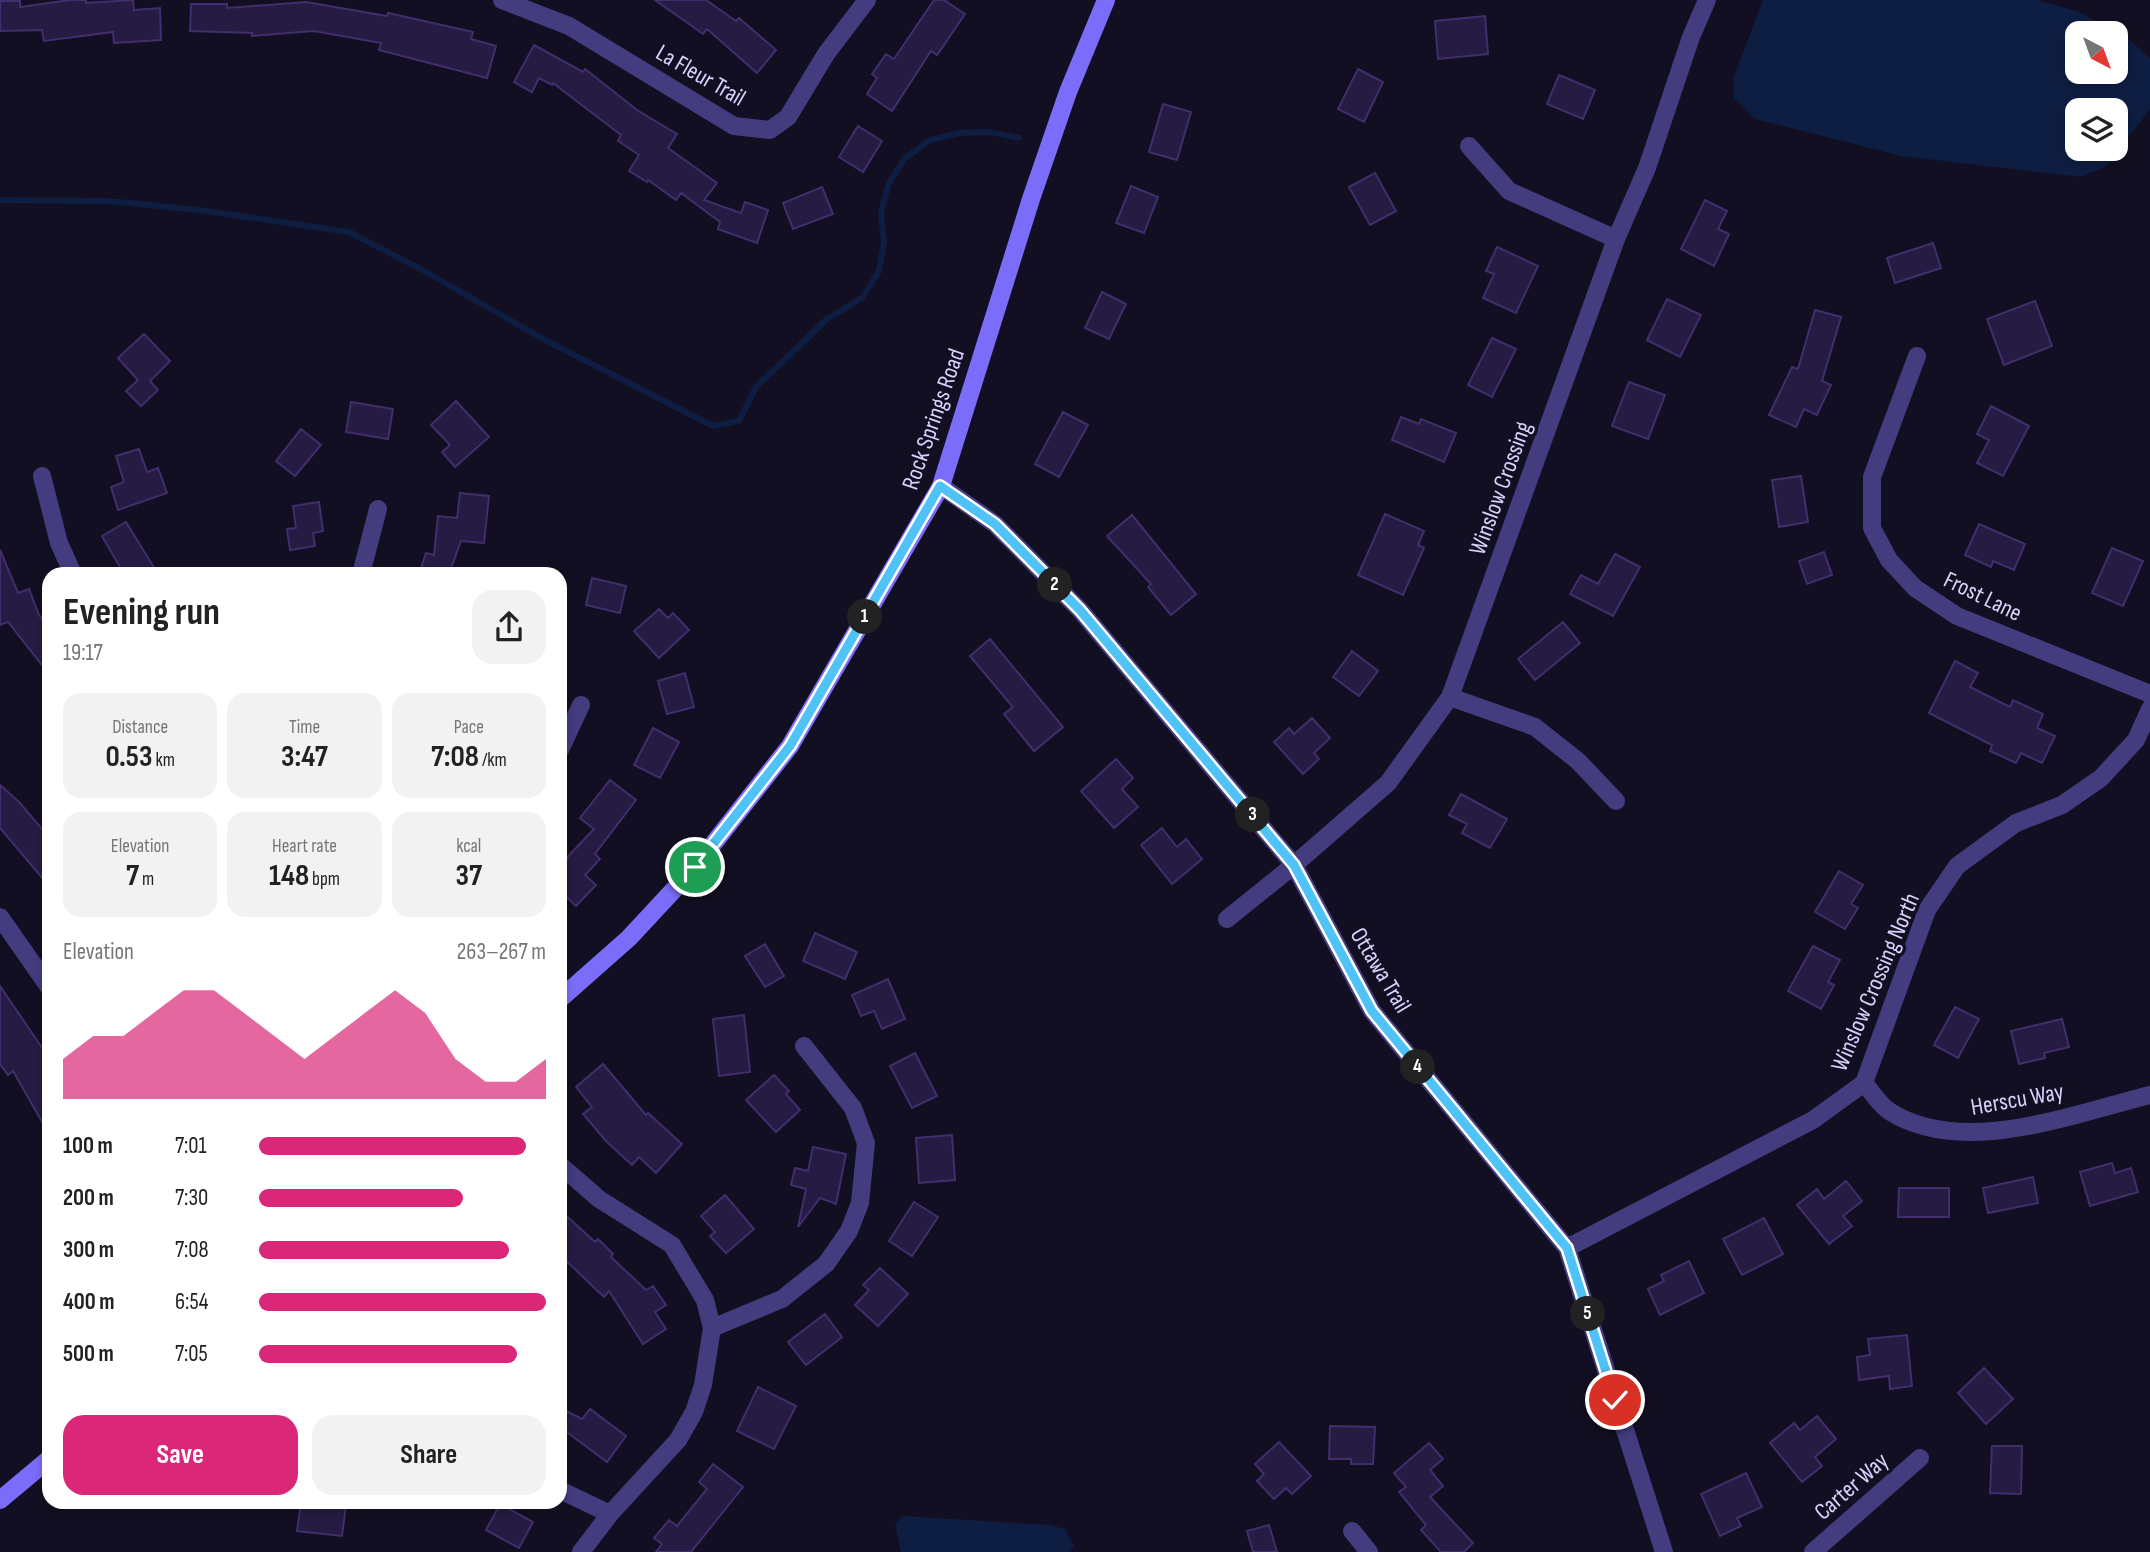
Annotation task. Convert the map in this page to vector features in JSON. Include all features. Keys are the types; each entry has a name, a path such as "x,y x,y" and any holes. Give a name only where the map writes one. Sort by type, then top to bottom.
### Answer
{"street":[{"name":"La Fleur Trail","path":"502,0 569,26 734,126 771,130 788,117 826,54 867,0"},
{"name":"Rock Springs Road","path":"567,993 629,938 695,867 790,746 940,486 1031,198 1068,92 1106,0"},
{"name":"Winslow Crossing","path":"1227,919 1388,783 1450,697 1616,239 1647,168 1691,37 1707,0"},
{"path":"1468,146 1509,191 1616,239"},
{"name":"Frost Lane","path":"1917,356 1872,477 1872,528 1889,560 1915,588 1957,616 2150,694"},
{"path":"42,476 59,543 70,567"},
{"name":"Ottawa Trail","path":"940,486 995,524 1080,610 1294,865 1372,1011 1567,1248 1664,1552"},
{"path":"363,567 378,509"},
{"path":"1450,697 1535,727 1578,761 1616,801"},
{"path":"567,735 581,705"},
{"name":"Winslow Crossing North","path":"1567,1248 1813,1120 1864,1083 1927,910 1957,866 2016,823 2062,805 2101,778 2136,740 2150,709"},
{"path":"0,918 42,977"},
{"path":"712,1328 782,1299 827,1264 849,1231 860,1203 866,1143 853,1108 804,1046"},
{"name":"Herscu Way","path":"1864,1083 1888,1111 1920,1125 1953,1133 2018,1128 2150,1096"},
{"path":"567,1171 599,1199 672,1245 705,1300 712,1328 703,1385 694,1412 678,1440 610,1514 581,1552"},
{"name":"Carter Way","path":"1813,1552 1920,1458"},
{"path":"0,1500 42,1465"},
{"path":"567,1493 610,1514"},
{"path":"1352,1531 1369,1552"}],"water":[{"path":"1763,0 2037,0 2079,12 2096,21 2065,21 2065,84 2128,84 2128,39 2150,58 2150,109 2128,138 2128,98 2065,98 2065,161 2111,161 2107,166 2081,177 1901,156 1755,119 1734,98 1733,79"},
{"path":"903,1516 1050,1525 1065,1529 1074,1546 1070,1552 901,1552 895,1524"}],"building":[{"path":"86,0 86,3 133,0 134,10 160,8 161,40 114,43 113,32 44,41 42,30 0,31 0,1 20,1 20,7"},
{"path":"655,0 706,0 736,21 739,18 776,50 757,73 707,29 703,34"},
{"path":"934,0 944,0 965,14 937,55 931,51 892,111 867,94 877,78 872,74 886,54 894,59"},
{"path":"306,2 387,16 388,13 473,32 471,39 496,46 487,78 379,50 381,43 314,31 252,36 252,33 190,31 191,4 227,4 227,8"},
{"path":"1485,16 1488,54 1438,59 1435,21"},
{"path":"534,45 583,72 585,69 637,110 677,134 668,148 717,183 704,200 741,213 745,202 768,210 757,243 718,229 720,222 681,193 676,200 648,180 647,182 629,171 639,155 618,141 621,135 553,83 552,85 539,78 532,92 514,82"},
{"path":"1358,69 1383,82 1364,122 1338,109"},
{"path":"1559,75 1595,90 1583,119 1547,104"},
{"path":"1163,104 1191,112 1177,160 1149,152"},
{"path":"858,126 882,141 863,172 839,157"},
{"path":"1375,173 1396,211 1370,225 1349,187"},
{"path":"1131,186 1158,197 1144,233 1116,223"},
{"path":"822,187 833,214 793,229 783,203"},
{"path":"1705,200 1727,211 1718,229 1729,234 1714,266 1681,249"},
{"path":"1933,243 1941,268 1895,283 1887,258"},
{"path":"1497,247 1538,266 1516,313 1483,298 1494,274 1486,271"},
{"path":"1102,292 1126,304 1109,339 1085,328"},
{"path":"1667,299 1701,315 1680,357 1647,340"},
{"path":"2035,301 2052,346 2004,365 1987,319"},
{"path":"1815,310 1841,317 1822,381 1831,385 1817,415 1804,409 1796,427 1769,415 1792,367 1798,369"},
{"path":"144,334 170,361 150,381 158,390 141,406 126,391 138,380 118,358"},
{"path":"1492,338 1516,349 1492,397 1468,385"},
{"path":"1629,382 1665,395 1648,439 1612,426"},
{"path":"456,401 489,437 455,467 442,452 450,445 431,425"},
{"path":"351,402 393,409 388,439 346,432"},
{"path":"1991,406 2029,426 2003,476 1977,463 1989,440 1977,434"},
{"path":"1063,412 1088,425 1059,477 1035,464"},
{"path":"1401,417 1419,424 1421,419 1456,433 1444,462 1392,440"},
{"path":"301,429 321,445 295,476 276,461"},
{"path":"139,449 147,472 158,468 167,493 118,510 111,487 124,482 116,456"},
{"path":"1801,476 1808,522 1779,527 1772,480"},
{"path":"460,493 489,496 484,543 461,541 452,567 421,567 426,553 434,555 438,516 457,518"},
{"path":"319,502 323,531 313,533 315,546 290,550 287,529 296,528 293,506"},
{"path":"1385,514 1424,531 1418,545 1424,548 1403,595 1358,575"},
{"path":"1132,515 1196,594 1171,615 1148,587 1151,584 1107,536"},
{"path":"126,522 154,567 120,567 102,536"},
{"path":"1979,524 2025,544 2014,570 1993,561 1991,567 1965,555"},
{"path":"2112,548 2143,561 2123,606 2092,593"},
{"path":"0,550 18,593 29,589 42,619 42,665 8,622 0,625"},
{"path":"1824,552 1832,575 1807,584 1799,561"},
{"path":"1615,554 1640,567 1613,616 1570,594 1581,575 1598,584"},
{"path":"592,578 626,586 620,613 586,605"},
{"path":"659,609 668,618 673,613 689,630 659,658 634,631"},
{"path":"1563,622 1580,643 1535,680 1518,659"},
{"path":"990,639 1063,727 1034,751 1004,714 1013,707 970,656"},
{"path":"1352,651 1378,671 1359,696 1333,677"},
{"path":"1955,661 1978,673 1970,687 2010,707 2013,700 2043,714 2037,728 2055,736 2042,763 2021,753 2016,763 1990,751 1992,745 1929,713"},
{"path":"685,673 694,707 667,714 658,681"},
{"path":"1312,718 1330,738 1314,753 1319,759 1303,774 1274,742 1289,728 1294,734"},
{"path":"653,728 679,742 660,778 634,765"},
{"path":"1116,759 1133,778 1122,789 1138,807 1114,828 1081,791"},
{"path":"610,780 636,800 595,854 600,859 585,875 596,885 576,906 567,898 567,858 594,829 580,818"},
{"path":"0,785 42,829 42,878 0,828"},
{"path":"1461,794 1507,819 1490,848 1462,833 1467,824 1449,815"},
{"path":"1162,828 1177,847 1186,839 1202,859 1172,884 1141,845"},
{"path":"1839,871 1863,885 1851,904 1858,908 1845,929 1815,912"},
{"path":"815,933 857,952 845,979 803,961"},
{"path":"765,944 784,976 765,987 745,956"},
{"path":"1813,946 1840,960 1828,982 1834,985 1821,1009 1788,991"},
{"path":"888,979 905,1019 882,1029 874,1011 861,1016 852,995"},
{"path":"0,986 42,1048 42,1122 13,1071 8,1075 0,1064"},
{"path":"1955,1007 1979,1019 1958,1058 1934,1045"},
{"path":"744,1015 750,1072 719,1076 713,1019"},
{"path":"2062,1019 2069,1047 2044,1053 2045,1058 2019,1064 2011,1031"},
{"path":"915,1053 937,1096 912,1108 890,1066"},
{"path":"603,1064 646,1115 648,1113 682,1144 656,1173 639,1157 632,1165 606,1141 583,1114 592,1107 576,1087"},
{"path":"774,1075 789,1091 786,1094 800,1110 776,1132 746,1100"},
{"path":"952,1135 955,1180 919,1183 916,1138"},
{"path":"813,1147 846,1154 836,1204 820,1198 798,1227 806,1189 791,1185 795,1168 808,1171"},
{"path":"2112,1163 2115,1173 2131,1168 2138,1192 2090,1206 2080,1172"},
{"path":"2033,1177 2038,1203 1988,1213 1983,1188"},
{"path":"1846,1181 1862,1201 1843,1216 1852,1226 1829,1244 1797,1205 1817,1189 1824,1199"},
{"path":"1899,1188 1949,1188 1949,1217 1898,1217"},
{"path":"725,1195 754,1229 726,1253 710,1236 715,1232 701,1216"},
{"path":"914,1202 938,1217 912,1256 889,1241"},
{"path":"567,1216 595,1242 598,1239 613,1254 611,1257 646,1290 653,1286 666,1305 655,1312 666,1329 643,1344 609,1291 604,1297 567,1262"},
{"path":"1764,1218 1783,1254 1742,1275 1723,1239"},
{"path":"1689,1261 1704,1293 1660,1315 1648,1289 1664,1281 1661,1275"},
{"path":"880,1268 908,1294 878,1326 855,1305 869,1290 863,1285"},
{"path":"825,1314 842,1337 806,1365 788,1342"},
{"path":"1907,1335 1912,1386 1890,1389 1889,1376 1859,1380 1857,1357 1870,1355 1868,1339"},
{"path":"1984,1368 2013,1399 1986,1424 1958,1393"},
{"path":"758,1387 796,1406 774,1449 737,1431"},
{"path":"590,1409 626,1436 607,1462 567,1432 567,1412 582,1419"},
{"path":"1817,1416 1836,1439 1815,1457 1822,1466 1802,1482 1770,1443 1794,1423 1800,1430"},
{"path":"1330,1426 1375,1427 1373,1464 1351,1464 1351,1459 1329,1459"},
{"path":"1279,1442 1311,1476 1292,1494 1286,1488 1274,1499 1257,1481 1264,1474 1255,1464"},
{"path":"1429,1443 1443,1459 1430,1470 1443,1486 1430,1497 1473,1543 1464,1552 1441,1552 1421,1530 1426,1525 1399,1492 1406,1487 1394,1473"},
{"path":"1992,1446 2022,1446 2021,1494 1990,1493"},
{"path":"713,1464 743,1487 691,1552 656,1552 662,1544 654,1538 669,1520 677,1526 707,1489 699,1482"},
{"path":"1746,1473 1762,1507 1737,1518 1741,1526 1720,1536 1701,1494"},
{"path":"300,1509 345,1509 342,1536 297,1531"},
{"path":"497,1509 509,1509 533,1522 519,1548 486,1530"},
{"path":"1269,1525 1277,1552 1253,1552 1247,1531"}],"waterway":[{"path":"0,200 108,201 199,210 349,232 417,267 545,340 713,426 739,421 756,387 827,319 863,297 879,271 884,242 881,212 889,183 905,158 930,140 960,133 990,132 1019,138"}],"route":[{"path":"695,867 790,746 940,486 995,524 1080,610 1294,865 1372,1011 1567,1248 1615,1400"}]}
